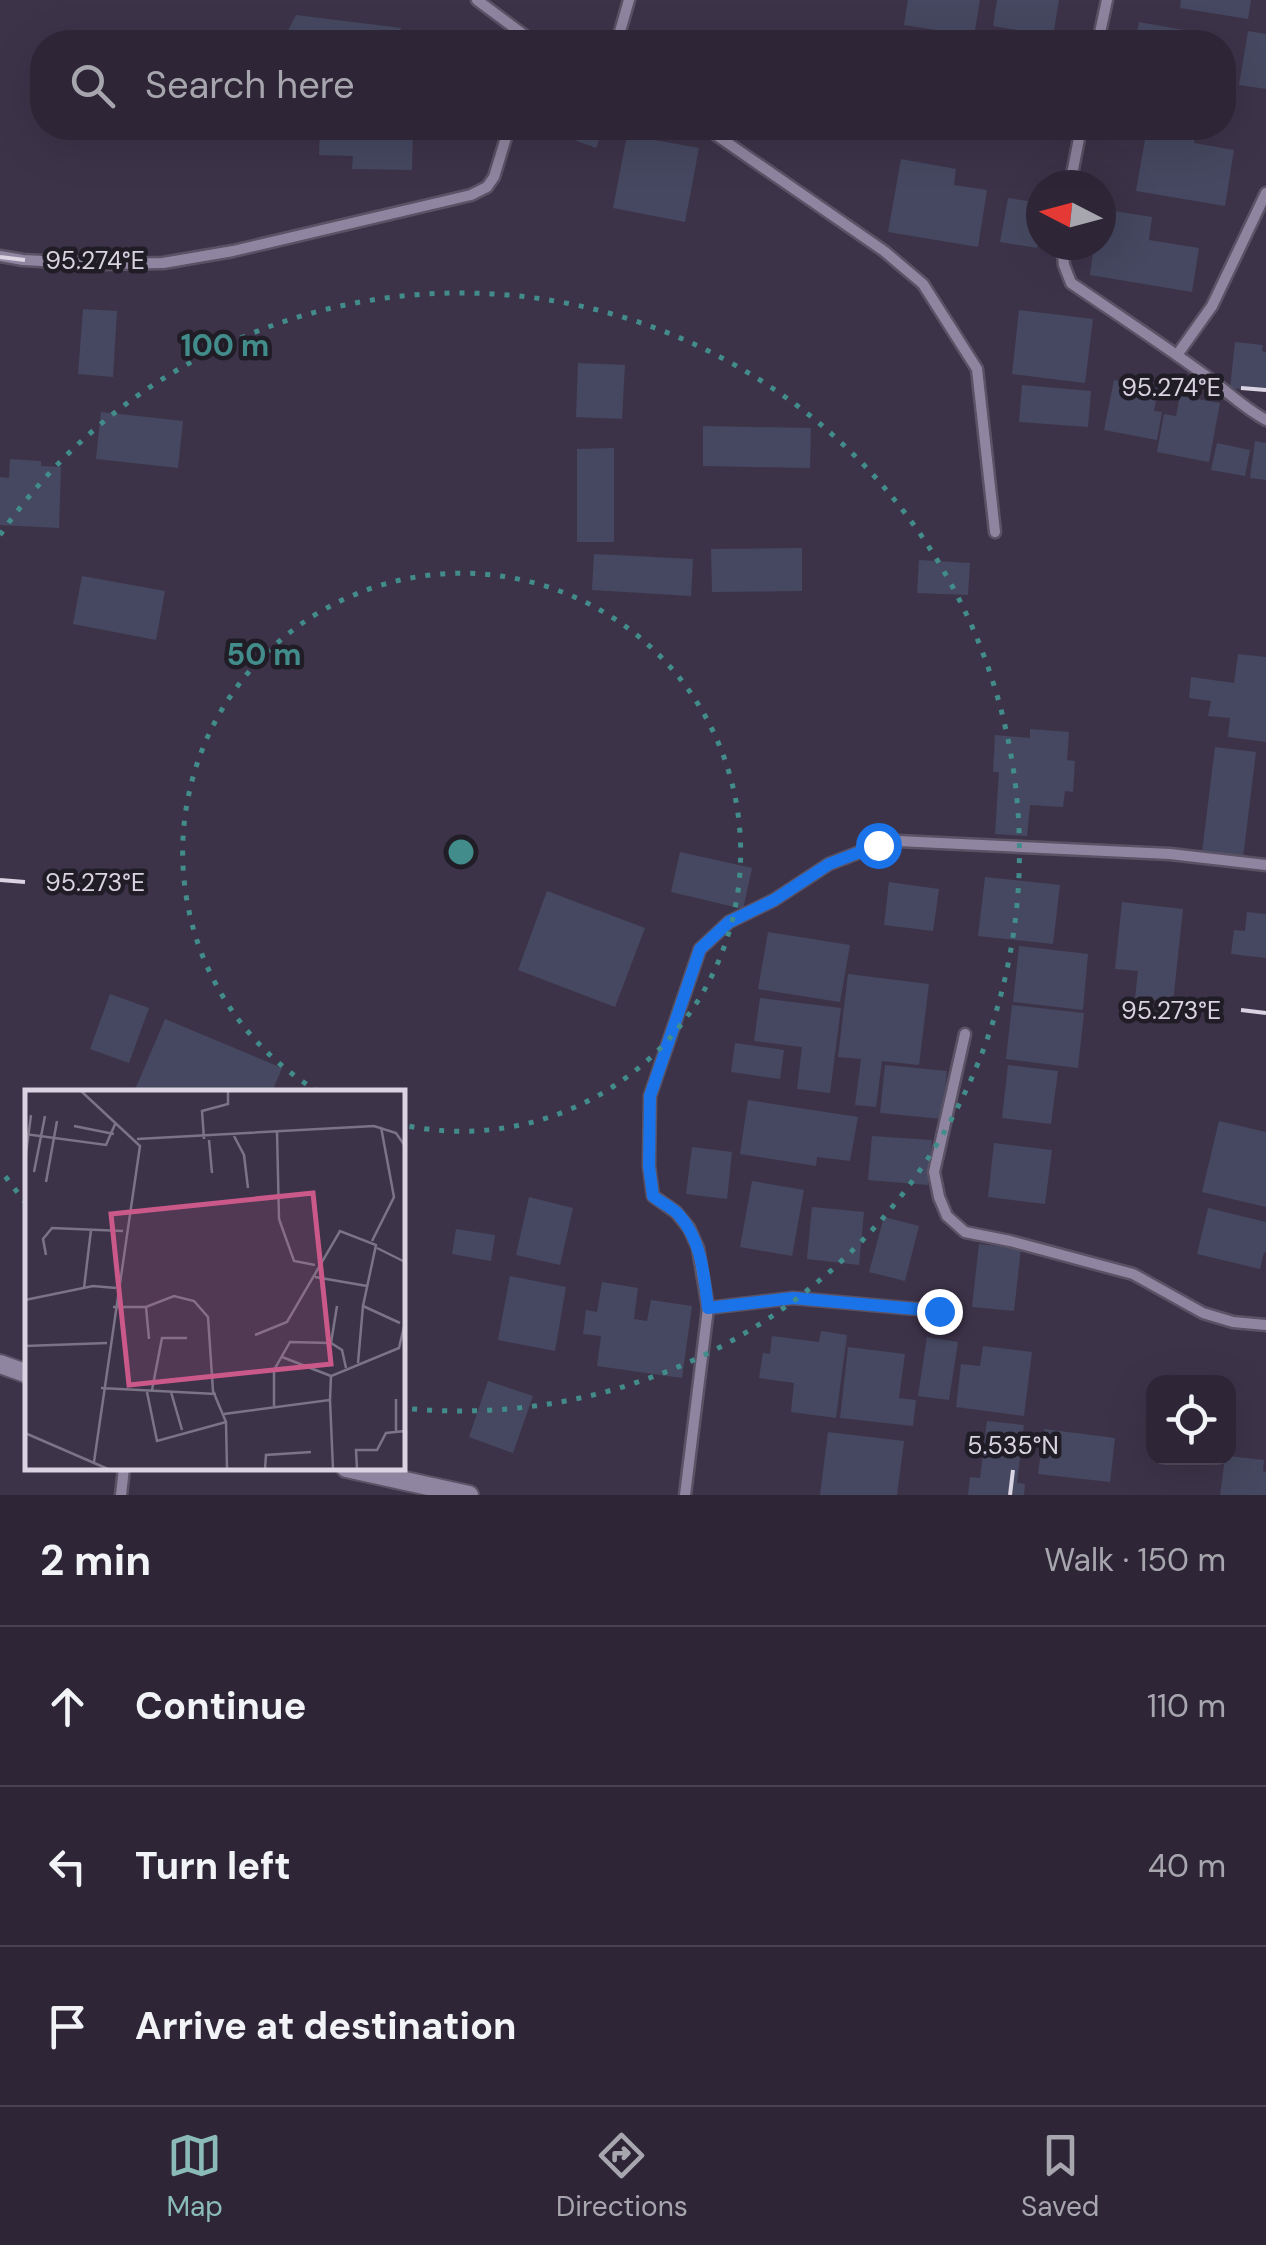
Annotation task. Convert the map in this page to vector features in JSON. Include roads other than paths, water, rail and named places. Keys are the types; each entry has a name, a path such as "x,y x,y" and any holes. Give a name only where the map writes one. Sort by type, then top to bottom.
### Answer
{"street":[{"path":"477,0 516,30"},
{"path":"620,30 628,0"},
{"path":"1101,30 1107,0"},
{"path":"0,256 99,264 163,263 233,251 471,196 487,187 494,177 505,140"},
{"path":"723,140 884,251 924,284 977,369 995,532"},
{"path":"1073,170 1079,140"},
{"path":"1177,355 1212,306 1266,193"},
{"path":"1064,260 1071,283 1266,420"},
{"path":"685,1495 708,1308 698,1248 689,1228 676,1212 653,1196 649,1166 650,1096 700,949 729,922 774,900 829,864 898,841 1170,854 1266,865"},
{"path":"965,1034 934,1172 946,1216 966,1232 1133,1274 1204,1313 1233,1322 1266,1325"},
{"path":"708,1308 793,1298 939,1311"},
{"path":"0,1364 25,1373"},
{"path":"121,1495 124,1470"},
{"path":"355,1470 469,1495"}]}
